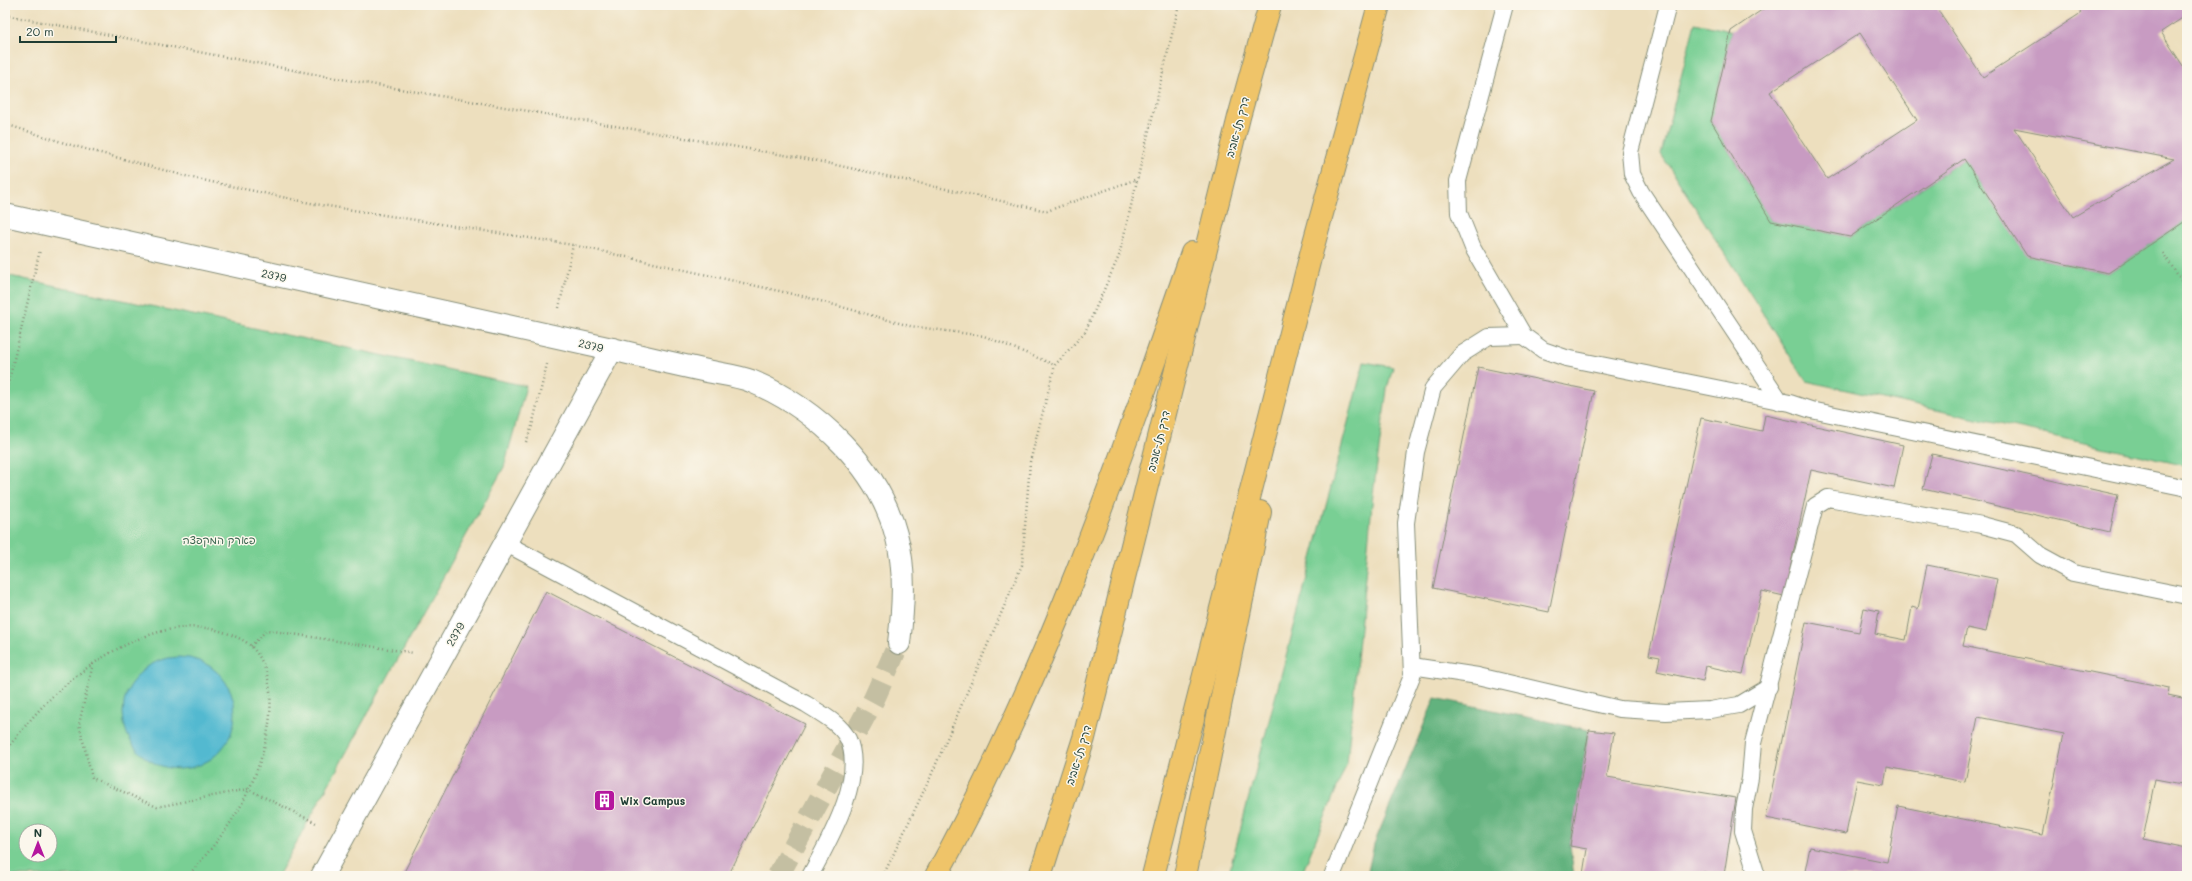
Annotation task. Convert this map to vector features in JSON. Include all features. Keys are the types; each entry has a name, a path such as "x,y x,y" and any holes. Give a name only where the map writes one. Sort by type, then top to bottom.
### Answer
{"highway":[{"name":"דרך תל-אביב","path":"1040,876 1084,738 1239,117 1270,5"},
{"path":"1153,876 1312,250 1379,5"},
{"path":"936,876 1007,738 1066,602 1147,383 1239,117"},
{"path":"1185,876 1312,250"},
{"path":"1049,876 1084,738"}],"street":[{"name":"2379","path":"5,215 612,349 322,876"},
{"path":"612,349 750,381 798,405 834,436 862,467 884,501 898,539 904,596 899,644"}],"lane":[{"path":"1505,5 1458,181 1459,212 1474,248 1524,336 1543,350 1566,358 2187,488"},
{"path":"1668,5 1630,152 1632,174 1645,199 1781,402"},
{"path":"1332,876 1412,676 1406,523 1416,452 1432,388 1462,354 1489,337 1524,336"},
{"path":"1757,876 1743,831 1744,809 1750,778 1753,743 1769,687 1815,506 1828,498 1982,525 2016,534 2040,555 2073,573 2187,596"},
{"path":"505,543 806,704 829,718 848,738 852,757 850,780 843,808 830,839 810,876"},
{"path":"1412,666 1478,676 1620,709 1643,711 1666,712 1710,710 1739,705 1769,687"}],"path":[{"path":"883,876 930,778 1022,565 1030,462 1055,365 1085,332 1119,256 1179,5"},
{"path":"5,15 330,77 813,160 1047,211 1137,179"},
{"path":"5,124 71,145 193,178 315,204 573,245 806,297 910,326 984,336 1055,365"},
{"path":"5,397 46,224"},
{"path":"524,448 532,426 573,245"},
{"path":"2163,253 2187,289"},
{"path":"5,751 46,703 70,681 93,664 144,637 168,630 188,627 210,628 226,633 251,646 265,667 270,698 269,724 261,759 239,809 211,849 188,876"},
{"path":"251,646 267,630 420,654"},
{"path":"93,664 79,724 92,778 157,806 248,789 344,837"}],"green space":[{"path":"1695,23 1731,31 1711,121 1771,221 1850,237 1964,159 2028,256 2108,273 2187,220 2187,466 1806,381 1661,154"},
{"name":"פארק המקפצה","path":"5,275 526,386 504,467 278,876 5,876"},
{"path":"1364,362 1393,367 1387,389 1373,494 1347,763 1301,876 1228,876"},
{"path":"1435,698 1589,730 1570,846 1574,876 1367,876 1374,844"}],"water":[{"path":"179,657 200,661 219,673 231,692 235,713 231,734 219,753 200,765 179,769 158,765 139,753 127,734 123,713 127,692 139,673 158,661"}],"building":[{"path":"1769,5 1935,5 1983,77 2081,13 2076,5 2187,5 2187,15 2161,32 2187,72 2187,220 2108,273 2027,256 1964,159 1850,237 1771,221 1711,121 1731,31","holes":["1860,33 1917,120 1827,179 1770,92","2014,128 2174,159 2073,217"]},
{"path":"1478,367 1594,391 1549,612 1433,588"},
{"path":"1765,415 1903,445 1894,488 1811,470 1784,596 1762,591 1743,674 1706,666 1703,681 1657,671 1660,657 1649,655 1701,418 1762,431"},
{"path":"1932,454 2118,495 2110,532 1923,489"},
{"path":"1927,565 1997,579 1986,632 1967,628 1963,646 2169,688 2168,695 2187,699 2187,785 2155,779 2143,839 2187,848 2187,876 1804,876 1810,847 1887,862 1898,806 2043,835 2064,734 1978,717 1965,782 1887,767 1884,785 1857,780 1846,834 1766,818 1806,622 1859,632 1864,608 1879,611 1875,634 1906,640 1912,607 1918,609"},
{"name":"Wix Campus","path":"546,591 805,724 728,876 402,876"},
{"path":"1589,730 1614,733 1607,777 1736,798 1724,875 1703,872 1702,876 1595,876 1583,874 1587,849 1570,846"}],"tunnel":[{"path":"778,876 874,699 899,643"}],"place":[{"name":"Wix Campus","path":"604,800"}]}
